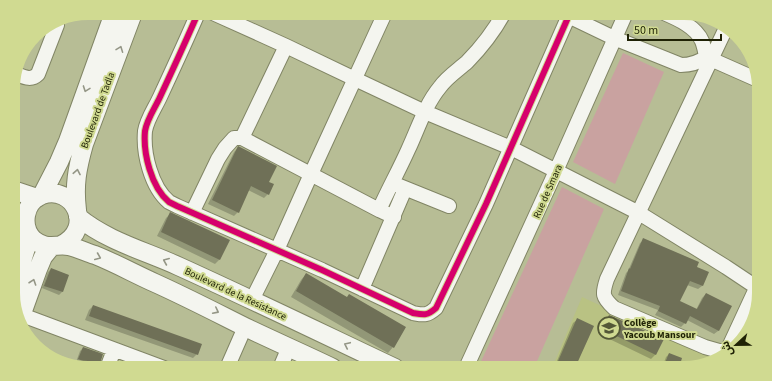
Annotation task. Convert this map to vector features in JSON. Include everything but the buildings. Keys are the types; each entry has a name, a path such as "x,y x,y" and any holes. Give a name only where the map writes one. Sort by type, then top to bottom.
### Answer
{"main road":[{"name":"Boulevard de Tadla","path":"39,196 59,162 65,148 111,20"},
{"name":"Boulevard de Tadla","path":"78,214 75,198 76,180 84,144 130,20"},
{"name":"Boulevard de la Resistance","path":"20,192 39,196 48,193 62,195 73,204 78,214 94,229 177,265 380,361"},
{"path":"20,264 26,248 23,227 26,212 29,206 39,196"},
{"path":"23,312 43,257 56,246 68,242 73,236 77,229 78,214"},
{"path":"23,227 36,241 45,246 70,246 96,256 200,304 316,361"}],"street":[{"path":"195,20 158,102 149,118 145,130 148,168 158,189 169,202 413,313 421,315 429,314 436,308 511,148 564,20"},
{"path":"228,20 425,112 511,148 639,213 752,282"},
{"path":"252,300 277,250 382,20"},
{"path":"379,210 425,112 440,87 467,62 489,37 500,20"},
{"path":"579,20 614,38 681,65 694,64 709,58"},
{"name":"Rue de Smara","path":"469,361 597,80 623,20"},
{"path":"677,20 696,32 702,40 709,58 751,77"},
{"path":"21,76 34,78 38,74 56,28"},
{"path":"721,351 705,347 614,308 604,298 604,289 607,279 639,213 709,58 724,32"},
{"path":"242,138 286,46"},
{"path":"192,213 218,159 225,148 234,138 242,138 394,217"},
{"path":"392,182 405,189 449,206"},
{"path":"362,289 405,189"},
{"path":"732,341 751,300"},
{"path":"25,318 145,361"},
{"path":"230,361 245,327"},
{"path":"283,361 289,347"},
{"path":"110,361 114,350"}],"shaded area":[{"path":"623,53 664,72 615,184 573,162"},
{"path":"562,187 604,209 537,361 481,361"},
{"name":"Collège Yacoub Mansour","path":"582,297 709,356 688,361 555,361"}],"cycle path":[{"path":"195,20 149,118 145,131 145,149 147,159 153,179 163,196 169,202 177,206 322,270 413,313 423,314 428,314 436,308 486,204 567,20"}],"place":[{"name":"Collège Yacoub Mansour","path":"609,328"}]}
